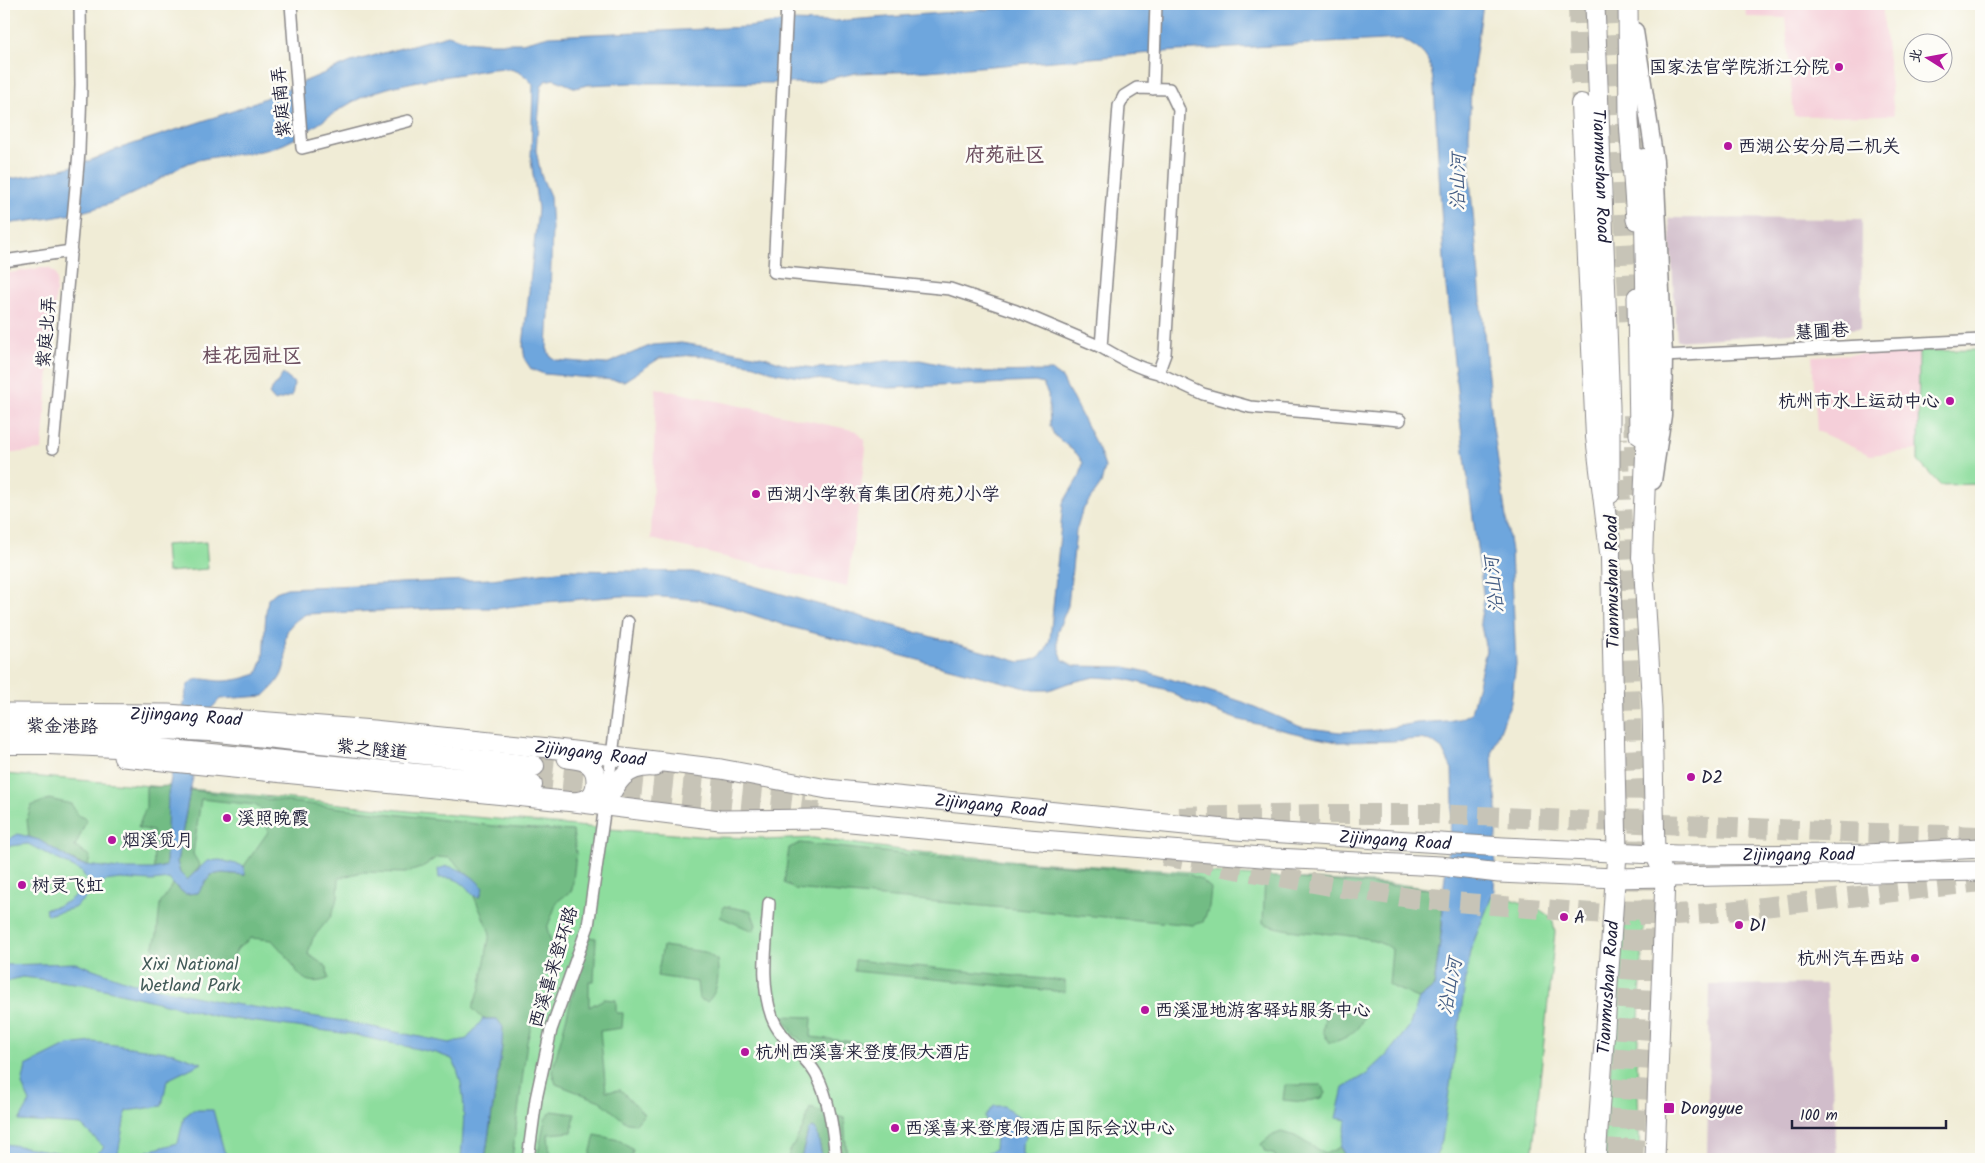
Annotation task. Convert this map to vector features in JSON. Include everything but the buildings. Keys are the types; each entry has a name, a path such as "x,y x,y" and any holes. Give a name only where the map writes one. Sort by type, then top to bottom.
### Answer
{"highway":[{"path":"1581,104 1596,437 1610,552"},
{"path":"1642,558 1648,402 1644,160"},
{"path":"85,714 167,722"},
{"name":"紫金港路","path":"4,726 167,722 211,725"},
{"name":"紫之隧道","path":"211,725 533,776"},
{"name":"Zijingang Road","path":"4,744 49,744 163,754"},
{"path":"83,754 163,754 207,759"},
{"name":"Zijingang Road","path":"207,759 533,776"}],"main road":[{"name":"Tianmushan Road","path":"1595,4 1610,406 1610,552 1617,853 1596,1159"},
{"name":"Tianmushan Road","path":"1629,4 1655,161 1664,356 1663,415 1642,558"},
{"name":"Tianmushan Road","path":"1629,4 1629,121 1637,223 1637,378 1642,558 1652,709 1655,854 1665,877 1655,1159"},
{"path":"4,713 85,714"},
{"name":"Zijingang Road","path":"211,725 356,728 721,769 827,789 1091,814 1193,826 1617,853 1866,854 1981,848"},
{"path":"356,728 584,761 589,764 596,775 596,787 590,797 574,802"},
{"path":"4,754 83,754"},
{"name":"Zijingang Road","path":"207,759 720,820 820,818 1077,843 1275,858 1440,866 1499,873 1615,878 1981,871"},
{"path":"605,805 615,785 626,773 637,767 769,778"}],"street":[{"name":"紫庭北弄","path":"53,448 79,152 81,85 80,4"},
{"name":"紫庭南弄","path":"291,4 302,148 408,121"},
{"path":"1153,89 1156,4"},
{"path":"786,10 774,272 950,289 1016,311 1101,347 1124,361 1158,372 1202,394 1250,407 1400,420"},
{"path":"1101,347 1119,106 1124,96 1137,88 1169,89 1179,110 1166,354 1158,372"},
{"path":"4,261 71,251"},
{"name":"慧圃巷","path":"1664,356 1981,340"},
{"name":"西溪喜来登环路","path":"528,1159 536,1099 549,1038 588,926 612,756 628,622"},
{"path":"769,903 765,972 769,1008 773,1019 787,1041 816,1074 826,1097 836,1156"}],"shaded area":[{"name":"国家法官学院浙江分院","path":"1745,4 1882,4 1894,115 1794,116 1785,18 1746,17"},
{"path":"1669,218 1862,219 1861,328 1677,341"},
{"path":"49,268 55,273 57,280 42,450 4,454 4,274"},
{"path":"1919,351 1918,450 1870,455 1817,431 1812,356"},
{"name":"西湖小学教育集团(府苑)小学","path":"656,388 857,431 864,440 866,449 847,587 651,539"},
{"path":"1826,984 1837,1159 1707,1159 1710,985"}],"green space":[{"name":"杭州市水上运动中心","path":"1981,350 1981,484 1940,485 1918,461 1919,351"},
{"path":"206,542 208,569 167,572 165,545"},
{"name":"Xixi National Wetland Park","path":"4,774 213,791 610,829 711,837 764,838 764,840 813,838 908,851 1032,862 1404,885 1510,899 1536,907 1552,918 1555,932 1532,1159 4,1159"},
{"path":"170,786 166,866 154,869 153,831 138,828 146,807 146,787"},
{"path":"190,790 502,827 573,831 576,853 572,890 557,902 547,928 552,946 527,1042 512,1159 485,1159 502,1046 497,1019 483,1019 472,1008 480,989 490,933 462,869 450,858 437,857 421,868 405,873 362,872 339,878 338,898 331,916 313,938 308,954 327,967 328,979 308,981 300,975 272,940 251,938 238,948 225,970 163,953 153,948 157,935 160,904 173,884 185,894 198,893 211,875 222,873 245,875 244,866 268,832 265,812 255,805 201,799 193,854 200,866 187,881 180,873 177,862"},
{"path":"49,799 71,804 79,816 87,819 75,847 90,856 88,866 80,864 44,843 29,837 27,819 31,806"},
{"path":"800,843 912,855 1188,874 1200,879 1211,888 1209,907 1203,922 1193,925 794,889 784,883 789,848"},
{"path":"1265,876 1443,890 1442,927 1434,987 1419,999 1389,985 1392,949 1378,942 1346,935 1294,931 1263,923"},
{"path":"724,906 751,911 756,925 753,931 720,917"},
{"path":"1629,908 1643,910 1644,920 1637,1061 1640,1159 1603,1159 1621,945 1621,919 1624,911"},
{"path":"588,937 596,938 594,981 589,981 589,1007 604,999 616,1000 616,1013 623,1013 622,1028 600,1031 606,1091 621,1090 644,1114 636,1124 627,1123 600,1101 556,1084 552,1072"},
{"path":"663,946 705,952 717,960 716,988 707,1002 699,999 697,982 657,976"},
{"path":"855,960 1065,981 1065,992 854,971"},
{"path":"1326,1009 1364,1013 1363,1019 1347,1037 1329,1043 1323,1031"},
{"path":"783,1016 812,1017 811,1037 923,1050 922,1058 807,1044 794,1035"},
{"path":"1285,1085 1321,1085 1325,1093 1322,1098 1303,1102 1283,1100"},
{"path":"810,1108 844,1118 847,1159 825,1159 822,1156 817,1132 811,1128 808,1131 801,1159 788,1159"},
{"path":"552,1111 575,1114 572,1132 548,1134 550,1159 537,1159 545,1119"},
{"path":"1281,1132 1295,1136 1325,1154 1340,1147 1347,1159 1276,1159 1275,1155 1265,1152 1261,1144 1271,1136"},
{"path":"595,1135 619,1140 633,1150 631,1159 589,1159"}],"water":[{"name":"沿山河","path":"1059,4 1483,4 1471,88 1470,180 1492,420 1511,552 1516,664 1511,702 1492,752 1497,805 1494,891 1470,951 1442,1140 1435,1159 1347,1159 1340,1147 1347,1120 1336,1118 1343,1088 1367,1074 1386,1056 1409,1027 1419,999 1434,987 1442,927 1444,885 1453,804 1452,769 1442,749 1431,741 1419,739 1338,742 1312,737 1236,719 1185,700 1164,689 1125,679 1095,677 1068,683 1049,690 1034,690 787,626 700,600 622,596 499,608 449,608 306,614 290,627 287,633 282,675 270,691 264,696 220,699 210,710 190,790 177,862 180,873 187,880 207,861 220,860 244,866 245,875 222,873 211,875 198,893 185,894 169,879 152,881 120,879 105,881 74,908 47,915 45,909 65,903 79,892 87,880 82,872 28,844 10,846 4,849 4,842 18,834 39,840 78,864 119,869 154,869 166,866 168,795 187,686 199,679 221,681 257,674 263,659 268,599 276,592 287,588 491,579 566,570 693,572 740,582 1020,662 1032,660 1043,653 1050,639 1063,503 1080,475 1083,463 1077,454 1054,435 1050,425 1048,394 1043,384 1035,382 888,388 776,373 755,365 694,355 660,358 624,381 544,374 531,369 525,360 523,346 538,209 531,160 533,85 517,71 491,69 387,88 353,102 307,132 270,149 208,158 188,163 117,201 85,211 53,218 4,224 4,180 46,173 86,162 112,151 236,110 351,62 448,35 467,41 522,43 549,36 748,27 791,21 822,22","holes":["1402,39 1417,48 1426,57 1431,69 1434,87 1445,277 1461,428 1484,600 1480,621 1486,650 1471,713 1459,719 1417,723 1371,731 1340,732 1301,727 1243,702 1148,672 1125,667 1075,666 1063,660 1058,646 1057,632 1068,606 1076,531 1082,511 1101,484 1105,467 1099,450 1062,378 1052,371 977,372 920,360 885,361 842,367 815,368 788,365 765,357 681,343 652,345 606,364 556,360 550,356 547,348 552,228 550,196 541,175 536,150 541,87 545,81 554,79 576,88 587,85 632,83 809,83 856,73 929,71 1177,51"]},
{"path":"283,374 294,383 292,396 275,401 269,394"},
{"path":"447,866 463,871 476,880 483,888 480,897 474,896 459,881 451,878 439,878 438,869"},
{"path":"76,963 130,982 221,1002 343,1021 449,1043 467,1039 483,1019 497,1019 503,1027 502,1046 485,1159 461,1159 464,1121 463,1095 461,1083 452,1059 436,1053 350,1034 219,1017 83,984 22,977 4,982 4,965"},
{"path":"93,1042 174,1053 202,1063 167,1080 162,1106 126,1111 117,1159 6,1159 4,1146 6,1144 93,1158 104,1147 81,1125 19,1121 30,1102 22,1085 26,1066 68,1045"},
{"path":"994,1106 1004,1106 1029,1124 1030,1127 1022,1145 1022,1155 1029,1159 962,1159 968,1155 984,1154 995,1149 996,1137 988,1128 985,1116"},
{"path":"193,1110 213,1110 224,1151 230,1159 140,1159 147,1151 178,1143 184,1117"},
{"path":"811,1128 817,1132 822,1156 825,1159 801,1159 808,1131"}],"tunnel":[{"path":"1578,4 1581,104"},
{"path":"1614,4 1629,321"},
{"path":"1642,109 1644,159"},
{"path":"1633,415 1636,503"},
{"path":"1617,1159 1632,943 1634,789 1618,438"},
{"path":"534,766 806,792"},
{"path":"532,785 819,812"},
{"path":"1179,817 1434,814 1981,836"},
{"path":"1633,1159 1648,932 1649,837"},
{"path":"1163,856 1330,886 1417,899 1617,915 1710,913 1981,882"}],"place":[{"name":"国家法官学院浙江分院","path":"1839,67"},
{"name":"西湖公安分局二机关","path":"1728,146"},
{"name":"杭州市水上运动中心","path":"1950,401"},
{"name":"西湖小学教育集团(府苑)小学","path":"756,494"},
{"name":"D2","path":"1691,777"},
{"name":"溪照晚霞","path":"227,818"},
{"name":"烟溪觅月","path":"112,840"},
{"name":"树灵飞虹","path":"22,885"},
{"name":"A","path":"1564,917"},
{"name":"D1","path":"1739,925"},
{"name":"杭州汽车西站","path":"1915,958"},
{"name":"西溪湿地游客驿站服务中心","path":"1145,1010"},
{"name":"杭州西溪喜来登度假大酒店","path":"745,1052"},
{"name":"Dongyue","path":"1669,1108"},
{"name":"西溪喜来登度假酒店国际会议中心","path":"895,1128"}],"district":[{"name":"府苑社区","path":"1005,154"},
{"name":"桂花园社区","path":"252,355"}]}
